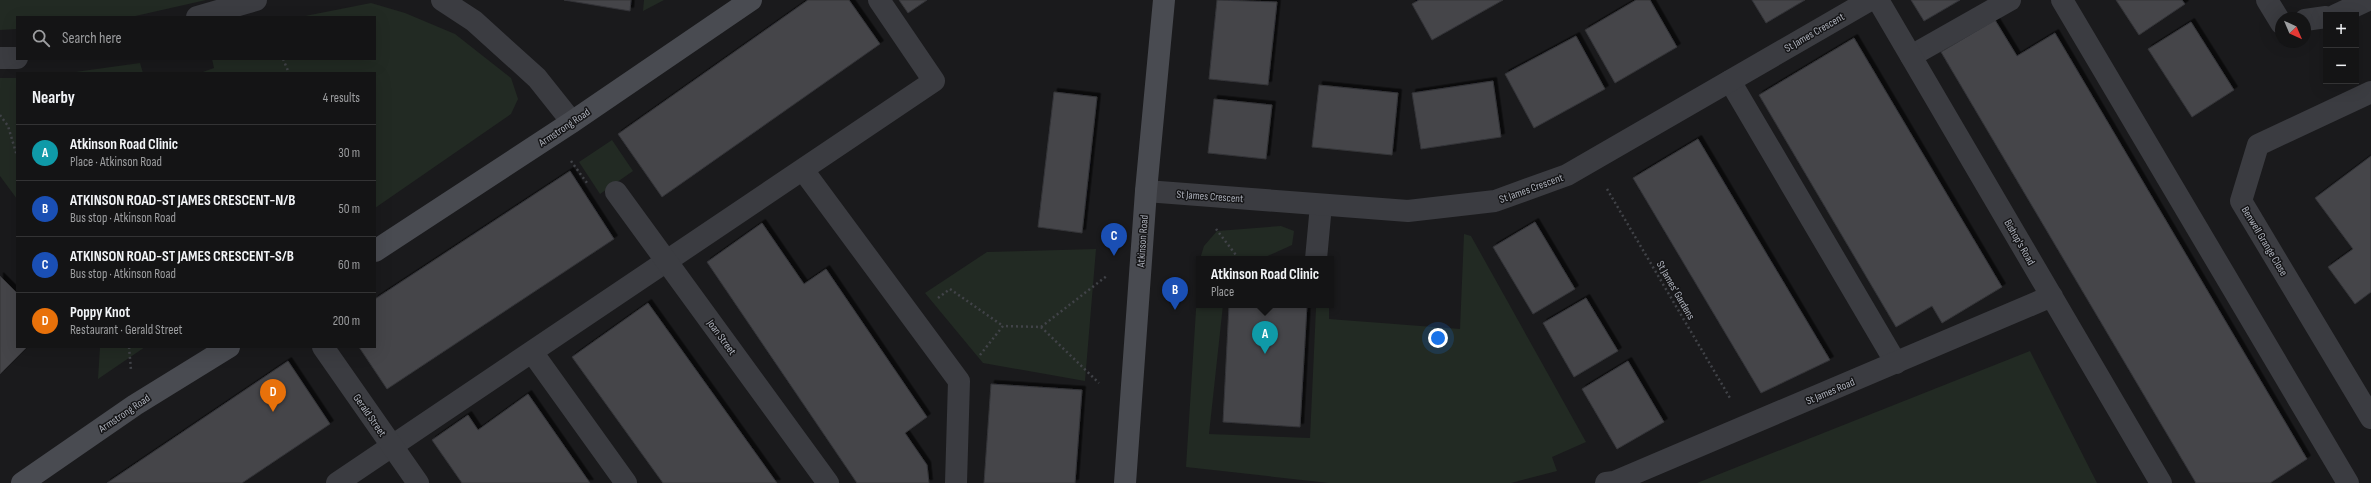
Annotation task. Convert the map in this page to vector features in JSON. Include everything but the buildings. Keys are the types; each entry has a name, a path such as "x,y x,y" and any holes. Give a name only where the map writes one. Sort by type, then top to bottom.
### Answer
{"street":[{"path":"206,10 256,0"},
{"path":"442,0 474,21 537,78 572,122"},
{"name":"Armstrong Road","path":"376,250 572,122 751,0"},
{"path":"337,483 391,445 667,262 934,81 879,0"},
{"name":"Atkinson Road","path":"1125,483 1146,191 1164,0"},
{"name":"St James Crescent","path":"1146,191 1408,211 1495,201 1567,175 1870,0"},
{"name":"Bishop's Road","path":"1878,0 2161,483"},
{"path":"1911,56 2010,0"},
{"path":"2062,0 2348,483"},
{"path":"2267,0 2275,13"},
{"path":"2342,12 2368,0"},
{"path":"2311,19 2323,17"},
{"path":"0,58 16,58"},
{"path":"1730,82 1896,363"},
{"name":"Benwell Grange Close","path":"2371,92 2258,145 2241,200 2371,418"},
{"path":"803,170 959,381 956,483"},
{"name":"Joan Street","path":"616,192 828,483"},
{"path":"1316,256 1321,205"},
{"name":"St James Road","path":"1606,483 1614,482 2052,296"},
{"name":"Armstrong Road","path":"22,483 135,405 227,348"},
{"name":"Gerald Street","path":"324,348 418,483"},
{"path":"532,352 626,483"}],"path":[{"path":"283,60 289,72"},
{"path":"0,115 8,126 16,153"},
{"path":"551,136 599,199 616,192"},
{"name":"St James' Gardens","path":"1591,162 1746,426"},
{"path":"1041,328 1142,249"},
{"path":"911,316 950,289 1003,326 1041,328 1130,412"},
{"path":"959,381 1003,326"}],"shaded area":[{"path":"0,0 206,0 135,16 16,16 16,29 0,30"},
{"path":"644,0 664,0 643,11"},
{"path":"371,3 405,13 455,34 511,78 518,99 511,114 376,207 376,72 203,72 214,68 212,60 376,60 376,16 305,16"},
{"path":"140,63 143,72 75,72"},
{"path":"0,78 16,78 16,198 0,176"},
{"path":"612,140 633,171 600,194 579,162"},
{"path":"1281,226 1294,231 1292,245 1268,256 1201,256 1204,246 1217,231"},
{"path":"1464,234 1471,236 1586,442 1552,457 1557,471 1511,483 1329,483 1186,467 1196,308 1223,308 1209,434 1310,438 1316,308 1329,308 1329,319 1460,329"},
{"path":"1096,249 1085,381 983,363 925,293 987,252"},
{"path":"100,348 144,348 98,379"},
{"path":"2030,351 2097,483 1697,483"}],"place":[{"name":"ATKINSON ROAD-ST JAMES CRESCENT-S/B","path":"1114,256"},
{"name":"ATKINSON ROAD-ST JAMES CRESCENT-N/B","path":"1175,310"},
{"name":"Atkinson Road Clinic","path":"1265,354"},
{"name":"Poppy Knot","path":"273,412"}]}
